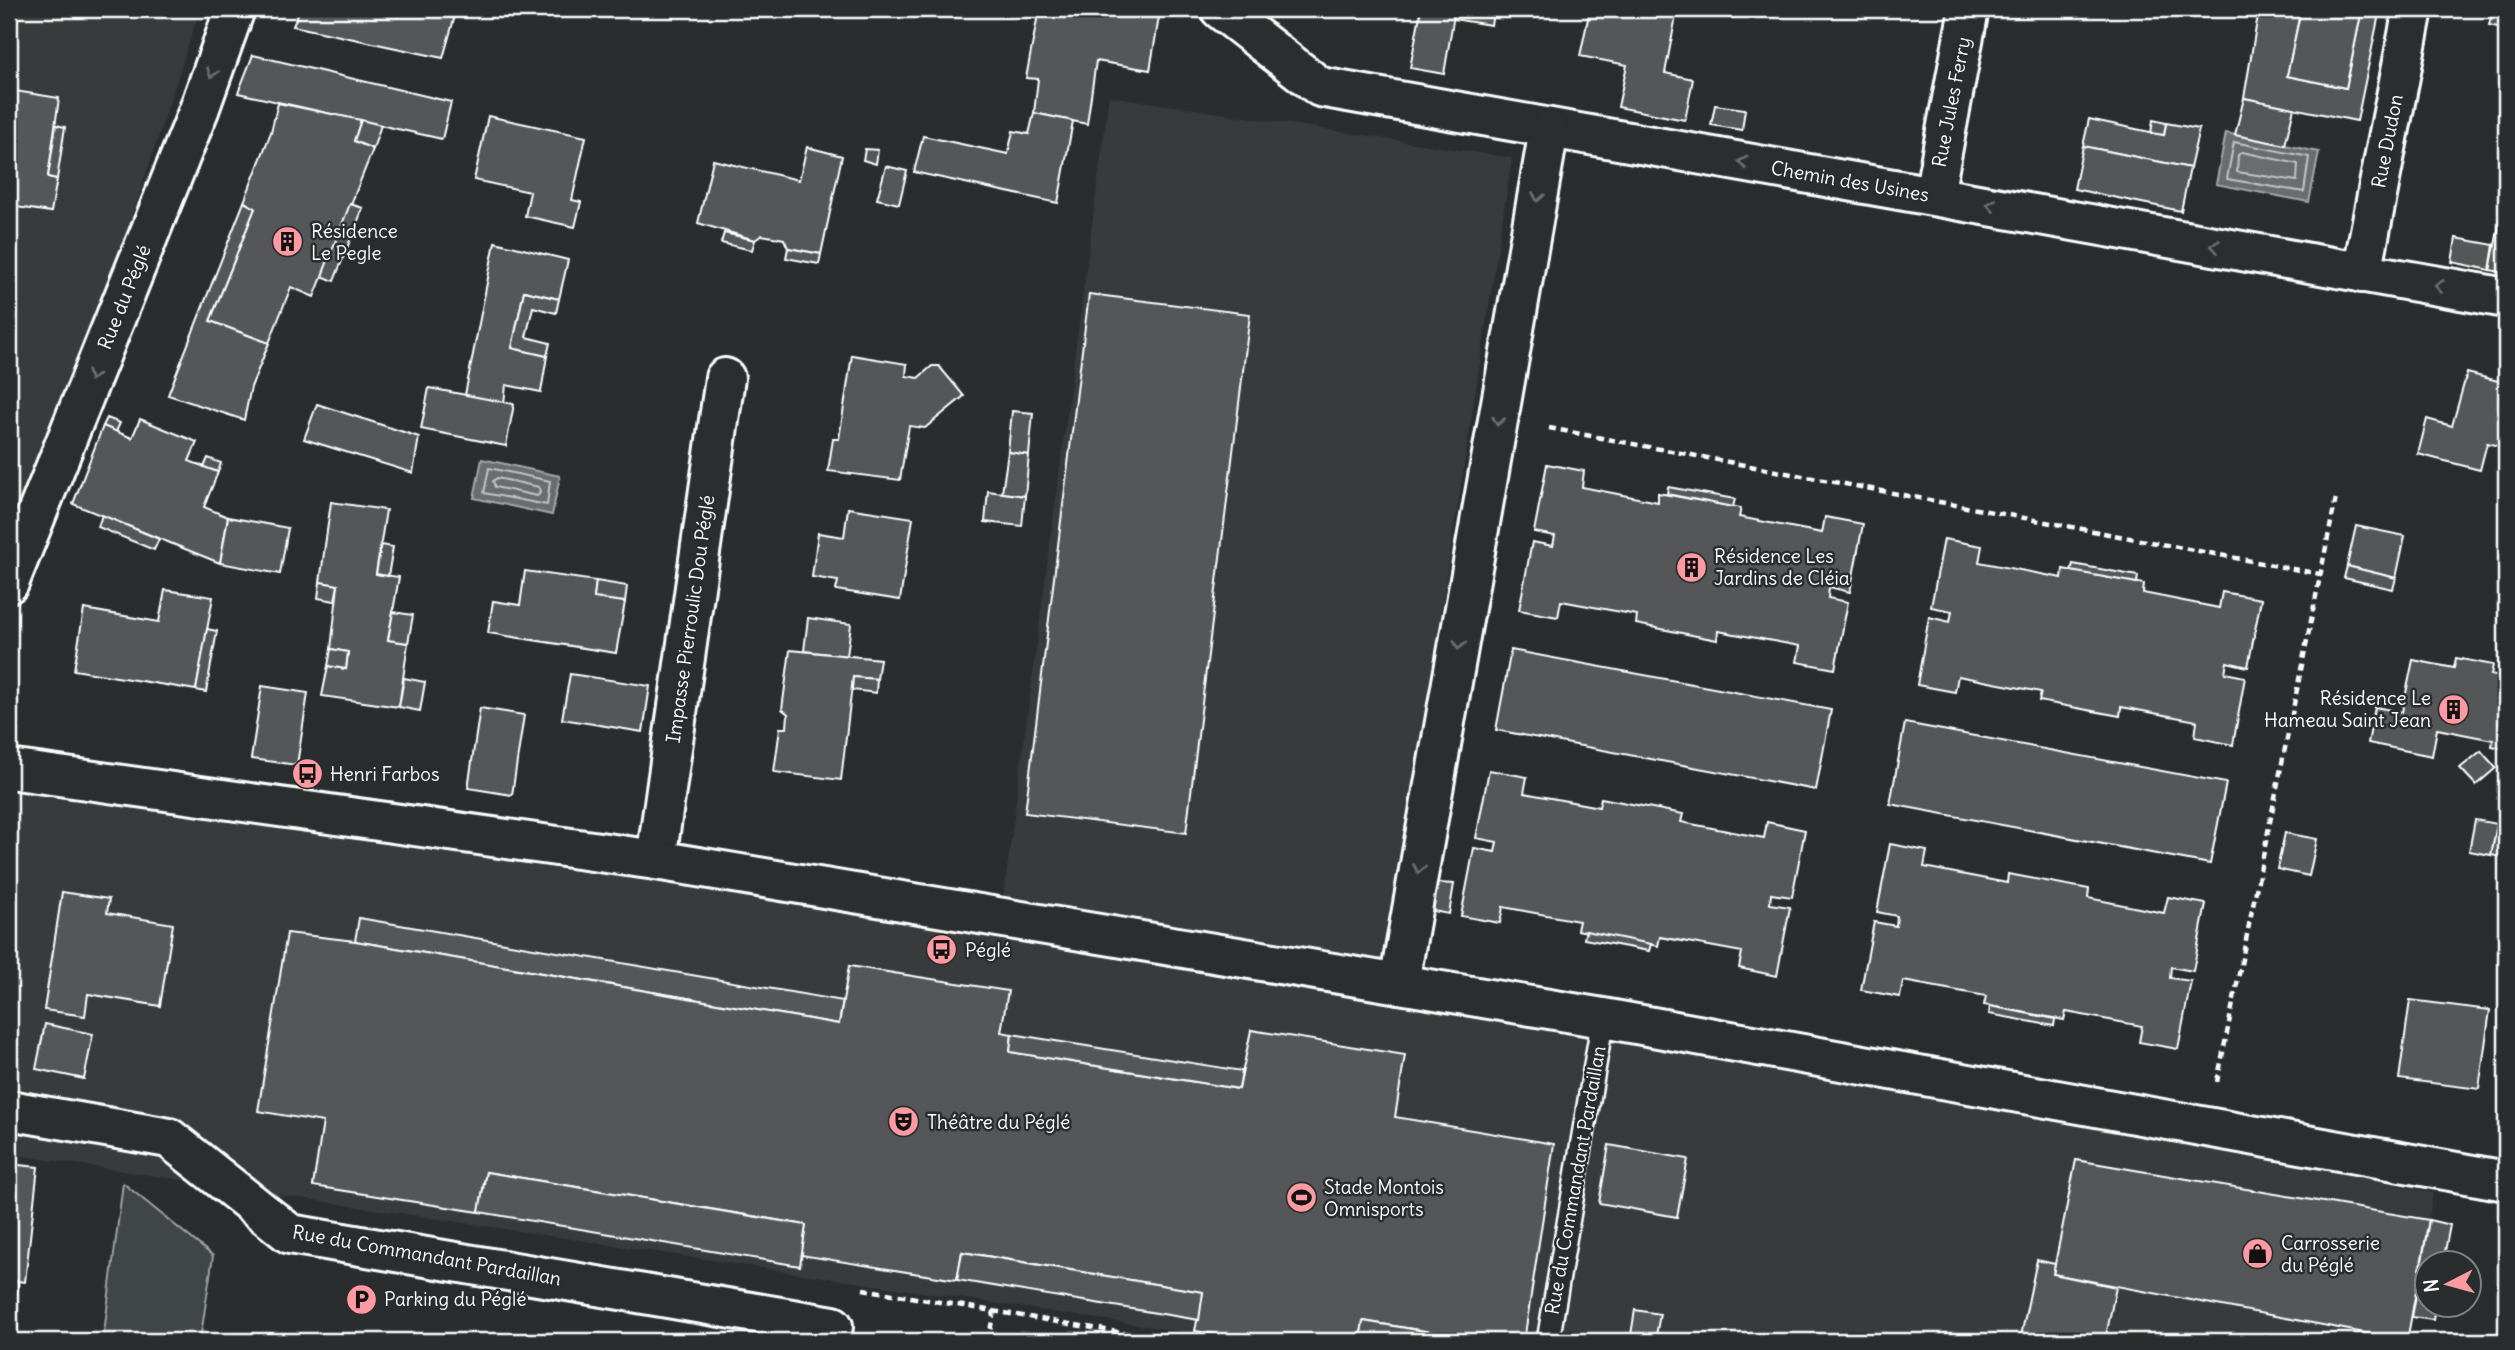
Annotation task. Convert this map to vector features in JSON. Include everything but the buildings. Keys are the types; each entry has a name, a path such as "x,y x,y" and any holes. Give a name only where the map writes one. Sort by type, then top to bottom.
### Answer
{"street":[{"name":"Rue du Péglé","path":"9,583 199,110 235,9"},
{"name":"Chemin des Usines","path":"1220,9 1320,87 1549,130 1934,195 2506,298"},
{"name":"Rue Jules Ferry","path":"1934,195 1969,9"},
{"name":"Rue Dudon","path":"2362,273 2413,9"},
{"path":"1399,984 1549,130"},
{"name":"Impasse Pierroulic Dou Péglé","path":"656,860 725,378"},
{"path":"9,769 656,860 1603,1018 2506,1181"},
{"name":"Rue du Commandant Pardaillan","path":"9,1110 169,1138 290,1234 832,1334"}],"lane":[{"name":"Rue du Commandant Pardaillan","path":"1548,1341 1603,1018"}],"path":[{"path":"1549,428 2320,575"},
{"path":"2216,1087 2336,498"},
{"path":"858,1288 1170,1341"},
{"path":"988,1341 994,1311"}],"shaded area":[{"path":"9,9 200,9 9,593"},
{"path":"1109,96 1512,158 1386,965 2433,1193 2424,1248 2414,1248 2414,1305 2408,1341 1244,1341 9,1154 9,749 1003,899"},
{"path":"123,1183 213,1256 200,1341 103,1341"}],"water":[{"path":"2226,133 2319,152 2309,202 2216,184"},
{"path":"482,459 560,476 552,515 474,498"}],"place":[{"name":"Résidence Le Pegle","path":"288,242"},
{"name":"Résidence Les Jardins de Cléia","path":"1691,567"},
{"name":"Résidence Le Hameau Saint Jean","path":"2454,709"},
{"name":"Henri Farbos","path":"307,774"},
{"name":"Péglé","path":"942,950"},
{"name":"Théâtre du Péglé","path":"904,1122"},
{"name":"Stade Montois Omnisports","path":"1301,1198"},
{"name":"Carrosserie du Péglé","path":"2258,1254"},
{"name":"Parking du Péglé","path":"361,1299"}]}
